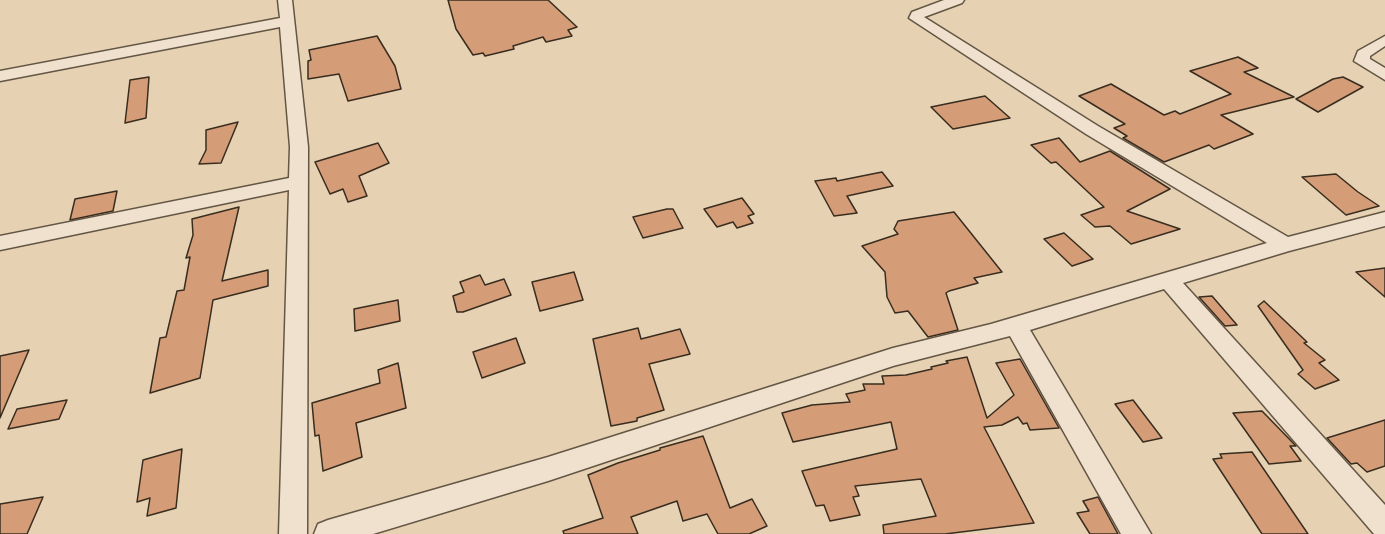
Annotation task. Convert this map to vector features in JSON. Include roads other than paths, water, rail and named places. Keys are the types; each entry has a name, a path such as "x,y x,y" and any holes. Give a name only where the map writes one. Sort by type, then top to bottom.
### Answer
{"street":[{"path":"285,0 299,147 293,534"},
{"path":"957,0 917,15 916,18 1092,130 1285,245"},
{"path":"0,76 288,21"},
{"path":"1385,40 1363,54 1362,61 1385,75"},
{"path":"0,243 297,182"},
{"path":"328,534 548,469 893,357 1016,326 1285,245 1385,219"},
{"path":"1168,280 1385,526"},
{"path":"1016,326 1137,534"}]}
